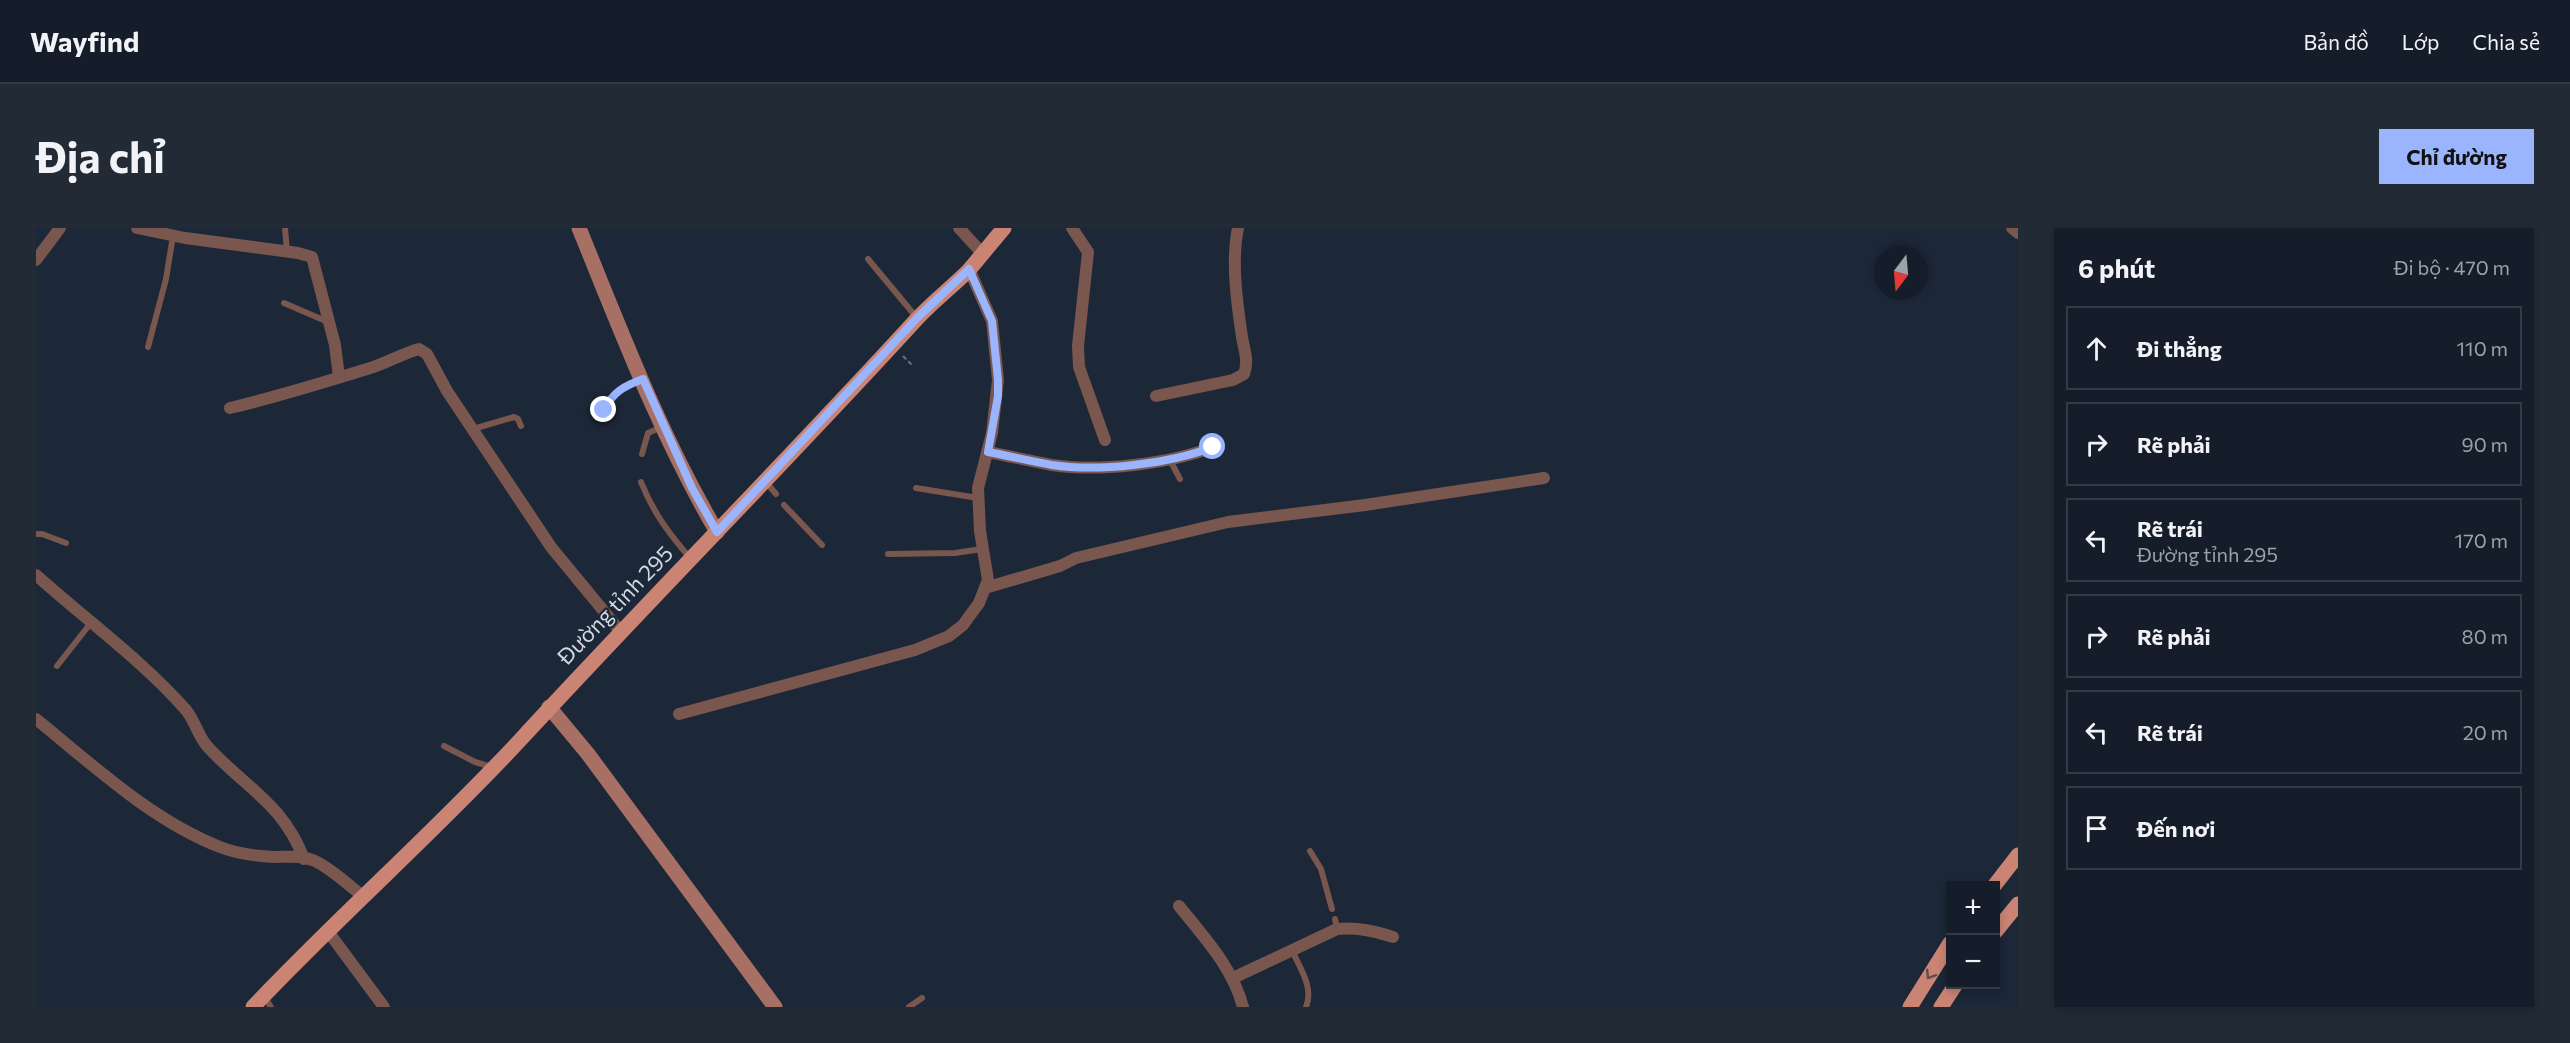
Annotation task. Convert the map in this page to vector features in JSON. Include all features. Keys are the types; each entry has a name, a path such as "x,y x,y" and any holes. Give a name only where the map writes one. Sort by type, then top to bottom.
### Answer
{"main road":[{"name":"Đường tỉnh 295","path":"262,1003 327,930 493,767 765,482 917,318 969,269 1004,228"},
{"path":"1997,881 2018,855"},
{"path":"2000,925 2018,904"},
{"path":"1910,1007 1946,949"},
{"path":"1941,1007 1953,989"}],"street":[{"path":"36,260 60,228"},
{"path":"137,228 312,257 329,322 339,377"},
{"path":"579,228 663,427 692,488 717,532"},
{"path":"959,228 982,253"},
{"path":"1072,228 1088,252 1078,346 1079,367 1105,441"},
{"path":"1156,396 1233,380 1244,374 1247,364 1236,272 1238,228"},
{"path":"2012,228 2018,233"},
{"path":"679,714 915,650 949,636 963,625 979,603 988,580 978,488 988,452 998,396 998,380 992,321 969,269"},
{"path":"230,408 275,398 370,369 419,349 427,354 447,391 551,548 621,632"},
{"path":"988,452 1053,465 1081,467 1169,459 1213,447"},
{"path":"985,588 1060,566 1076,558 1228,522 1365,506 1544,478"},
{"path":"36,575 164,688 187,712 206,745 254,788 285,820 296,838 304,859"},
{"path":"549,706 588,754 776,1007"},
{"path":"36,719 98,770 152,809 192,834 221,848 250,855 314,861 363,896"},
{"path":"1179,906 1233,978 1239,989 1243,1007"},
{"path":"1233,978 1292,950 1336,924 1393,937"},
{"path":"327,930 384,1007"}],"lane":[{"path":"285,228 287,252"},
{"path":"148,346 166,279 171,233"},
{"path":"868,259 917,318"},
{"path":"284,303 329,322"},
{"path":"604,410 621,387 643,379"},
{"path":"472,429 496,420 514,417 518,419 521,426"},
{"path":"642,454 648,433 663,427"},
{"path":"1169,459 1180,479"},
{"path":"641,482 650,505 663,526 691,559"},
{"path":"765,482 776,494"},
{"path":"916,488 978,498"},
{"path":"784,505 822,545"},
{"path":"36,534 66,543"},
{"path":"888,554 955,553 983,549"},
{"path":"57,666 90,624"},
{"path":"444,746 475,762 493,767"},
{"path":"1310,851 1321,869 1332,909"},
{"path":"1292,950 1309,989 1310,998 1306,1007"},
{"path":"909,1007 922,998"}],"route":[{"path":"604,410 621,387 643,379 692,488 717,532 917,318 969,269 992,321 998,396 988,452 1053,465 1081,467 1159,462 1213,447"}]}
